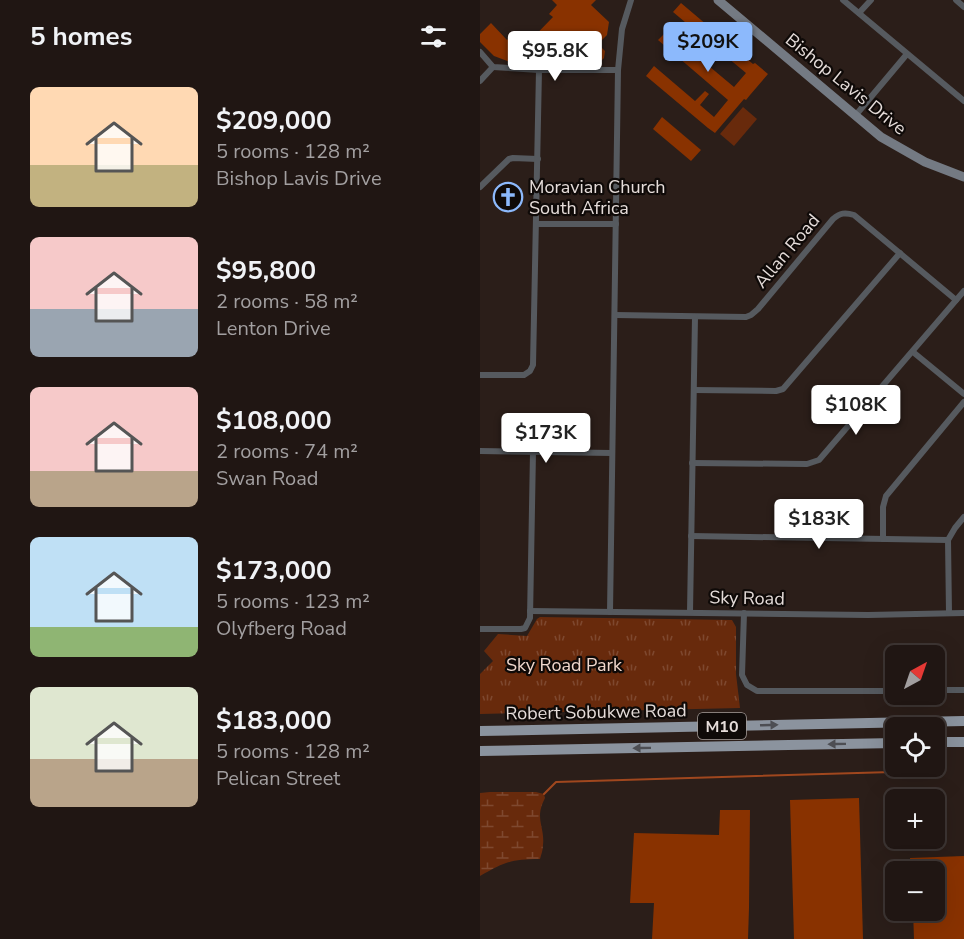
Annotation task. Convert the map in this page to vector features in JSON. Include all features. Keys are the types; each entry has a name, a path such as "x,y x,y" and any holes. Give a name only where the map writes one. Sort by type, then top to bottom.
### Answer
{"main road":[{"name":"Robert Sobukwe Road","path":"480,731 964,721"},
{"path":"945,742 964,742"},
{"name":"Robert Sobukwe Road","path":"480,751 885,743"}],"street":[{"path":"609,612 618,70 622,29 631,0"},
{"name":"Bishop Lavis Drive","path":"718,0 881,137 941,169 964,177"},
{"path":"843,0 964,101"},
{"path":"859,13 871,0"},
{"path":"956,0 964,7"},
{"path":"480,52 494,68"},
{"path":"855,116 908,54"},
{"path":"480,81 494,68 618,70"},
{"path":"480,375 520,376 527,374 534,365 539,70"},
{"path":"480,187 508,159 538,159"},
{"name":"Allan Road","path":"615,315 696,317 746,317 751,315 833,219 841,213 854,215 956,300"},
{"path":"536,224 616,224"},
{"path":"694,390 776,391 783,389 900,253"},
{"path":"692,463 801,464 815,462 824,456 964,291"},
{"path":"690,612 696,317"},
{"path":"913,352 964,394"},
{"path":"883,539 883,507 886,496 964,402"},
{"path":"480,451 612,453"},
{"path":"480,629 523,629 530,618 533,452"},
{"path":"949,613 948,540 964,517"},
{"path":"691,536 948,540"},
{"name":"Sky Road","path":"530,611 868,615 964,613"},
{"path":"744,613 742,675 747,685 753,689 885,691"},
{"path":"945,690 964,690"}],"green space":[{"path":"743,107 757,119 734,146 720,134"},
{"name":"Sky Road Park","path":"540,617 732,620 736,627 736,674 740,708 480,714 480,674 493,661 484,651 498,634 527,636"},
{"path":"480,793 544,794 545,798 540,812 543,847 540,859 508,862 480,876"}],"building":[{"path":"552,0 596,0 591,5 609,22 607,35 598,44 605,51 604,58 598,64 510,62 494,56 480,42 480,34 491,23 507,40 509,38 521,50 553,17 549,14 557,5"},
{"path":"681,3 768,74 715,133 646,76 654,66 695,101 705,91 709,94 700,105 714,117 728,100 658,40 667,31 734,87 746,73 673,12"},
{"path":"662,117 701,150 691,161 653,129"},
{"name":"Moravian Church South Africa","path":"503,186 520,195 513,207 510,205 508,209 498,204 500,200 497,198"},
{"path":"859,798 863,939 794,939 790,800"},
{"path":"720,810 750,810 748,939 652,939 654,903 630,903 634,833 719,835"},
{"path":"964,856 964,939 914,939 913,921 945,921 945,861 910,861 910,858"}],"waterway":[{"path":"544,794 556,782 885,772"}],"place":[{"name":"Moravian Church South Africa","path":"508,197"}]}
